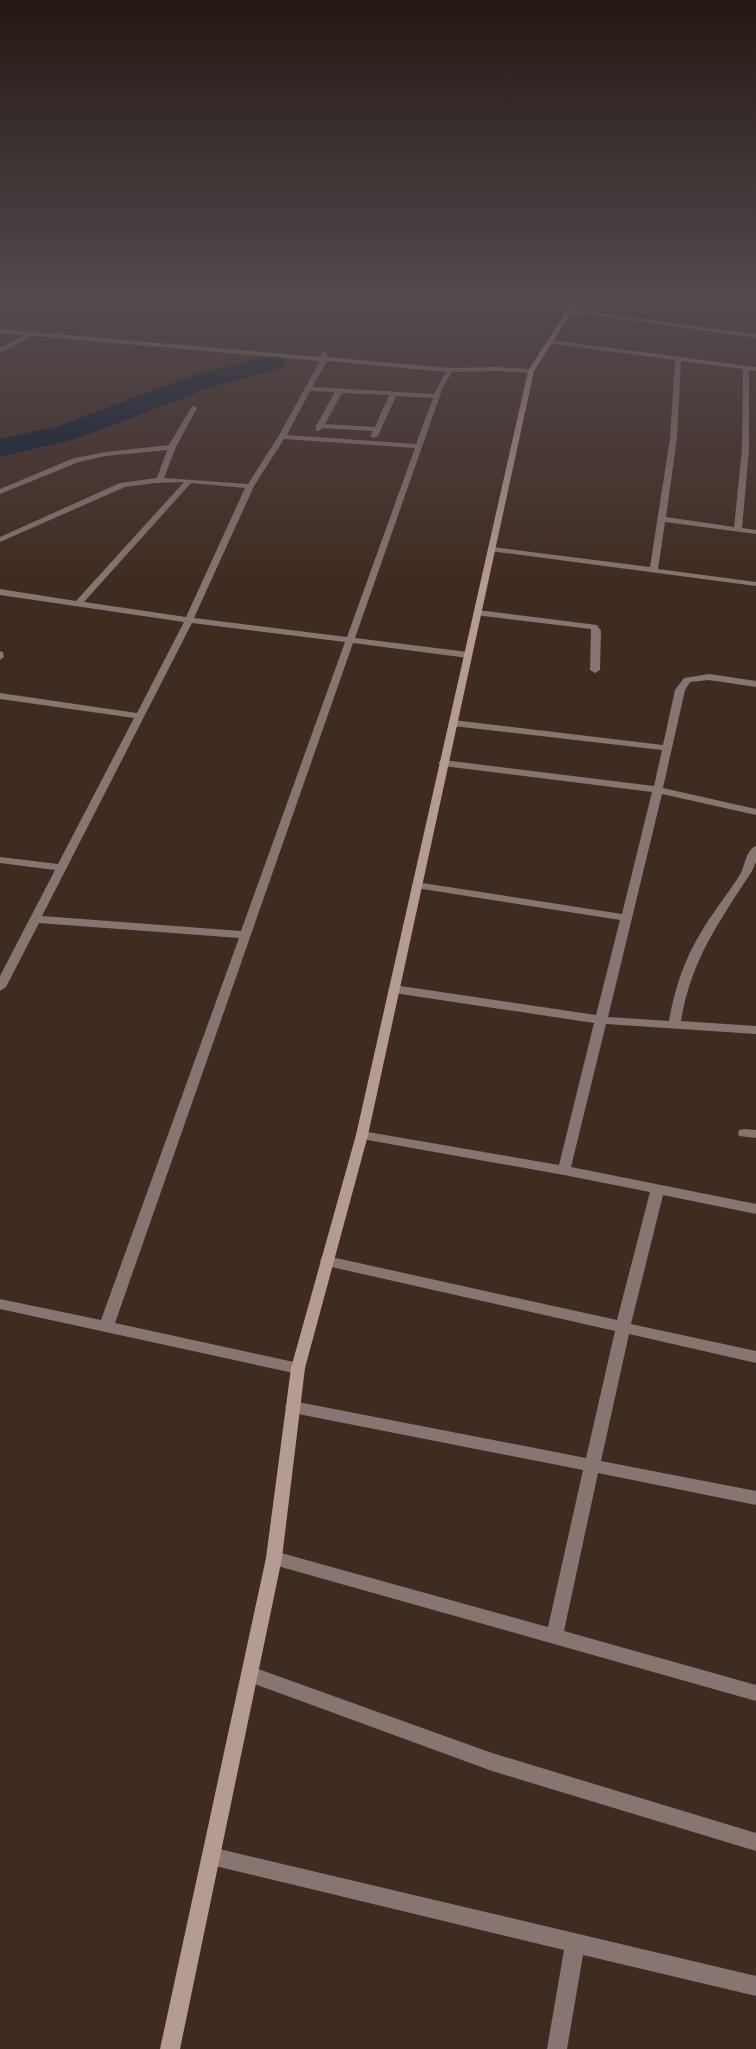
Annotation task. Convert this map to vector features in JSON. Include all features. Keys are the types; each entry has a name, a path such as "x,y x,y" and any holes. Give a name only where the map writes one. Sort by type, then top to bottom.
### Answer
{"main road":[{"path":"170,2049 274,1558 298,1368 362,1135 526,393"}],"street":[{"path":"2,980 189,620 250,486 306,393"},
{"path":"313,439 339,393"},
{"path":"387,393 411,393"},
{"path":"371,443 394,393"},
{"path":"106,1327 439,393"},
{"path":"654,570 678,393"},
{"path":"738,530 746,473 747,393"},
{"path":"160,479 172,447 194,408"},
{"path":"320,426 377,429"},
{"path":"282,436 420,446"},
{"path":"0,492 77,460 106,454 172,447"},
{"path":"0,540 123,485 160,479 250,486"},
{"path":"78,604 189,481"},
{"path":"662,519 756,532"},
{"path":"493,549 756,584"},
{"path":"0,592 351,642 468,655"},
{"path":"478,613 594,627 597,631 595,670"},
{"path":"564,1170 658,790 680,690 687,680 709,677 756,684"},
{"path":"0,696 140,716"},
{"path":"453,723 667,748"},
{"path":"443,763 658,790 756,812"},
{"path":"674,1025 679,997 689,968 704,936 747,871 756,849"},
{"path":"0,860 62,868"},
{"path":"416,885 627,918"},
{"path":"35,919 246,935"},
{"path":"394,989 602,1020 754,1027"},
{"path":"362,1135 564,1170 756,1209"},
{"path":"554,1637 623,1328 658,1189"},
{"path":"327,1261 756,1358"},
{"path":"0,1304 298,1368"},
{"path":"293,1407 756,1498"},
{"path":"274,1558 756,1693"},
{"path":"250,1674 492,1762 756,1842"},
{"path":"211,1856 756,1986"},
{"path":"557,2049 575,1943"}],"waterway":[{"path":"0,448 66,433 173,393"}]}
